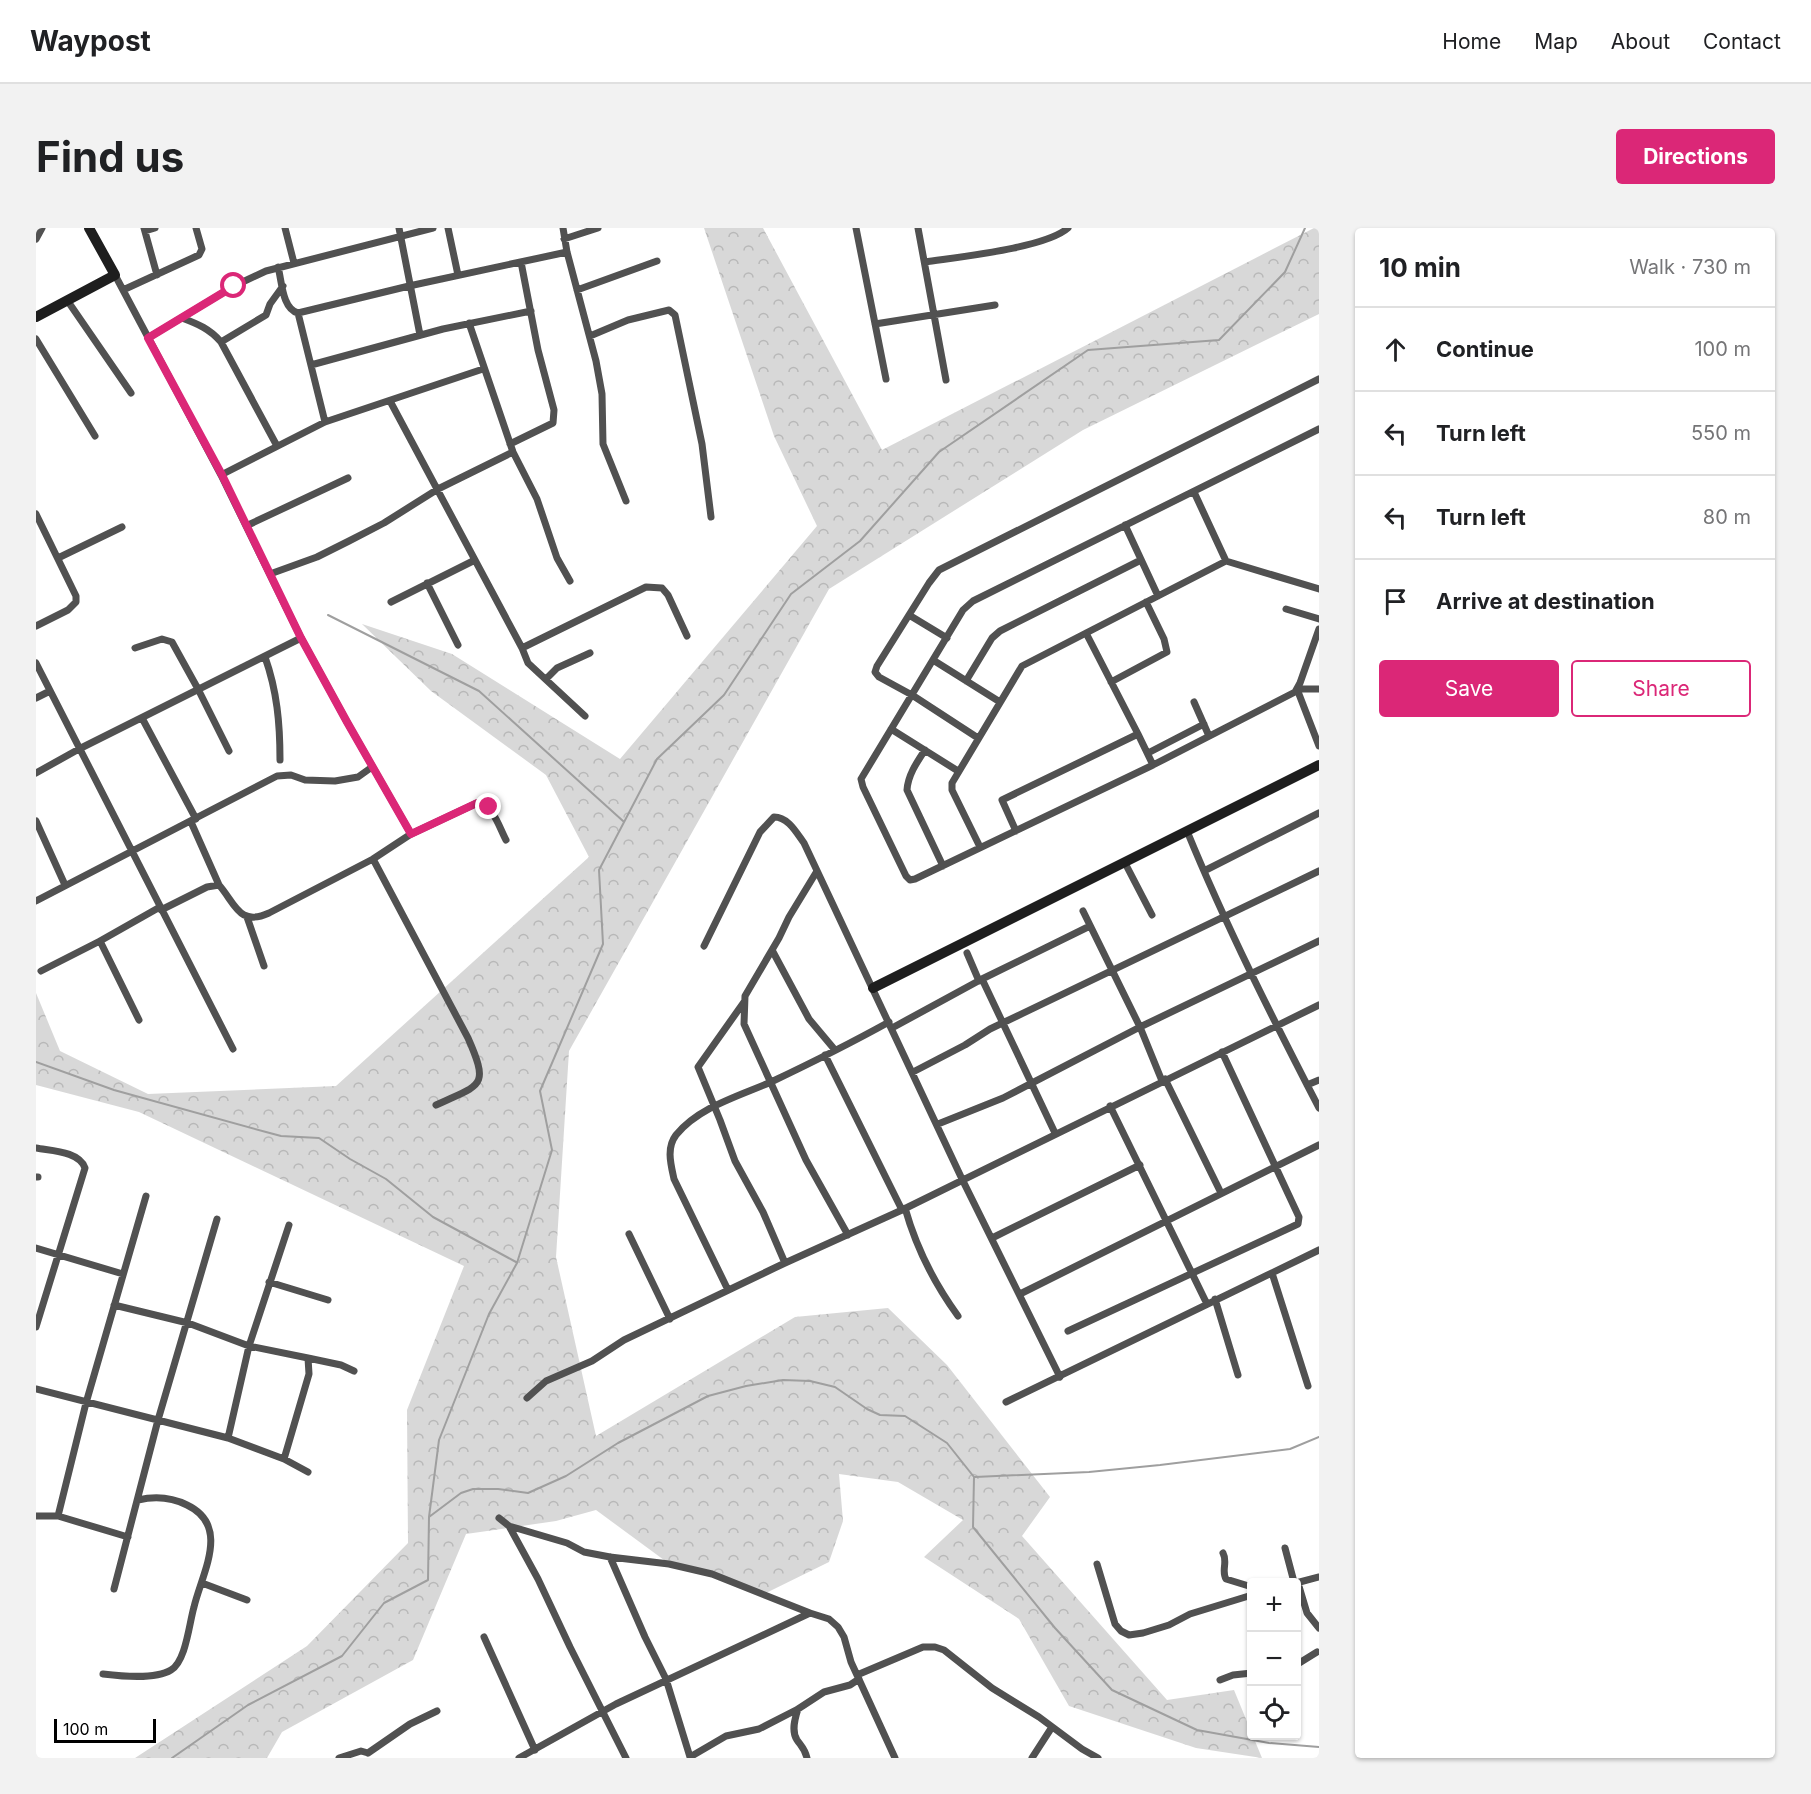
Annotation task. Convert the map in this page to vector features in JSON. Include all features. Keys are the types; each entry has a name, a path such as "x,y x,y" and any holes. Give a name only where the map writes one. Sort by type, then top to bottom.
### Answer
{"street":[{"path":"36,239 42,228"},
{"path":"88,228 222,475 301,638 411,834"},
{"path":"155,228 145,229 157,275"},
{"path":"123,290 200,255 202,252 196,228"},
{"path":"285,228 294,263"},
{"path":"399,228 420,335"},
{"path":"148,338 234,286 278,267 401,238 433,228"},
{"path":"448,228 458,275"},
{"path":"562,228 590,336 602,394 603,444 626,501"},
{"path":"564,239 598,228"},
{"path":"856,228 886,379"},
{"path":"918,228 946,380"},
{"path":"925,262 1032,244 1054,237 1068,228"},
{"path":"278,267 287,306 293,312 298,313 567,252"},
{"path":"577,290 657,261"},
{"path":"510,444 553,423 555,419 538,350 521,262"},
{"path":"36,316 115,275"},
{"path":"221,342 266,315 270,304 283,286"},
{"path":"66,300 131,393"},
{"path":"875,324 995,305"},
{"path":"590,336 628,320 669,310 675,315 702,444 711,517"},
{"path":"311,365 420,335 531,311"},
{"path":"298,313 325,422"},
{"path":"182,318 204,326 221,342 277,446"},
{"path":"469,323 513,452 537,499 557,558 570,581"},
{"path":"36,339 95,436"},
{"path":"222,475 325,422 358,409 390,401 483,369"},
{"path":"978,738 912,695 879,677 875,672 939,570 1319,380"},
{"path":"390,401 528,663 585,716"},
{"path":"1319,429 974,601 963,610 861,779 906,876 910,880 1153,765 1282,699 1297,689 1319,688"},
{"path":"270,574 340,546 384,523 438,489 513,452"},
{"path":"246,526 348,478"},
{"path":"1194,492 1226,561"},
{"path":"36,514 76,596 76,602 68,610 36,626"},
{"path":"1125,525 1158,596"},
{"path":"58,558 122,527"},
{"path":"392,602 475,560"},
{"path":"966,681 992,638 1000,632 1141,560"},
{"path":"980,848 952,790 952,783 1022,666 1226,561 1319,589"},
{"path":"427,583 458,645"},
{"path":"522,648 646,587 662,588 668,595 687,636"},
{"path":"1111,682 1167,652 1164,639 1146,602"},
{"path":"1286,609 1319,619"},
{"path":"909,615 947,638"},
{"path":"1319,629 1297,689 1319,746"},
{"path":"1086,633 1153,765"},
{"path":"36,773 79,749 301,638"},
{"path":"135,648 162,639 172,642 229,751"},
{"path":"546,679 557,668 590,653"},
{"path":"265,657 277,695 280,760"},
{"path":"933,660 999,702"},
{"path":"36,663 233,1049"},
{"path":"36,698 50,691"},
{"path":"1194,702 1209,736"},
{"path":"142,718 194,821 219,885 236,909 247,917 253,919 268,913 373,859 411,834 477,803 489,807 506,840"},
{"path":"1148,753 1204,724"},
{"path":"891,729 958,771"},
{"path":"1016,831 1002,800 1138,734"},
{"path":"925,750 912,773 907,790 943,866"},
{"path":"873,988 1319,765"},
{"path":"36,901 277,776 291,775 305,780 335,781 358,777 372,767"},
{"path":"1204,871 1319,813"},
{"path":"704,946 760,832 774,817 786,820 804,843 963,1179 1060,1377"},
{"path":"36,821 64,885"},
{"path":"1188,831 1225,916 1319,1108"},
{"path":"373,859 480,1065 479,1082 469,1090 436,1106"},
{"path":"1125,863 1152,915"},
{"path":"785,1263 763,1212 735,1161 698,1067 744,1002 789,917 817,871"},
{"path":"913,1072 1003,1023 1319,871"},
{"path":"41,971 160,909 207,887 219,885"},
{"path":"1083,912 1140,1026 1163,1080 1221,1193"},
{"path":"247,917 264,966"},
{"path":"728,1290 674,1179 670,1146 675,1136 714,1106 891,1025 1090,926"},
{"path":"100,941 139,1020"},
{"path":"938,1124 1003,1098 1140,1026 1319,941"},
{"path":"772,950 809,1019 835,1050"},
{"path":"967,953 1055,1133"},
{"path":"744,1002 746,1033 806,1160 848,1235"},
{"path":"527,1398 546,1382 592,1361 624,1340 903,1209 1319,1005"},
{"path":"1068,1331 1298,1224 1299,1217 1222,1052"},
{"path":"825,1055 903,1209 916,1245 944,1297 958,1316"},
{"path":"1307,1085 1319,1080"},
{"path":"1110,1106 1207,1304"},
{"path":"1020,1294 1319,1144"},
{"path":"36,1148 70,1155 82,1161 85,1168 36,1327"},
{"path":"992,1238 1140,1165"},
{"path":"58,1516 86,1403 146,1196"},
{"path":"114,1589 158,1420 218,1219"},
{"path":"228,1438 249,1346 289,1225"},
{"path":"629,1234 670,1318"},
{"path":"36,1248 123,1275"},
{"path":"1006,1402 1319,1250"},
{"path":"1272,1273 1308,1386"},
{"path":"269,1282 328,1300"},
{"path":"1215,1299 1238,1375"},
{"path":"114,1305 188,1323 249,1346 341,1365 354,1371"},
{"path":"284,1459 309,1374 308,1358"},
{"path":"36,1389 228,1438 284,1459 308,1473"},
{"path":"103,1674 146,1676 169,1672 177,1666 208,1561 211,1541 209,1526 204,1516 180,1502 163,1497 138,1500"},
{"path":"36,1516 58,1516 128,1537"},
{"path":"499,1518 509,1526 567,1543 584,1552 669,1563 712,1574 829,1619 838,1627 895,1758"},
{"path":"509,1526 538,1579 626,1758"},
{"path":"1285,1548 1294,1578"},
{"path":"1223,1553 1226,1560 1224,1575 1226,1579 1247,1586"},
{"path":"610,1557 666,1679 690,1757 726,1736 759,1729 824,1692 850,1685 858,1677 923,1647 935,1647 944,1650 992,1688 1098,1758"},
{"path":"1096,1564 1115,1624 1129,1635 1169,1625 1190,1614 1247,1596"},
{"path":"1301,1582 1319,1577"},
{"path":"202,1582 247,1600"},
{"path":"1301,1597 1307,1613 1319,1628"},
{"path":"519,1758 603,1710 810,1612"},
{"path":"484,1637 535,1750"},
{"path":"1301,1662 1318,1653"},
{"path":"1220,1680 1247,1674"},
{"path":"798,1708 794,1724 795,1734 805,1749 807,1758"},
{"path":"339,1758 361,1751 369,1756 410,1724 437,1711"},
{"path":"1032,1758 1052,1727"}],"green space":[{"path":"704,228 763,228 882,450 1314,228 1319,228 1319,314 1083,430 829,589 569,1051 556,1257 596,1436 795,1317 888,1308 947,1365 1050,1497 1022,1536 1167,1700 1234,1690 1247,1722 1247,1740 1255,1740 1262,1758 1196,1748 1069,1706 1019,1619 924,1557 963,1520 898,1482 839,1474 843,1521 829,1562 766,1593 664,1560 596,1510 556,1521 466,1534 413,1660 282,1732 267,1758 135,1758 307,1646 408,1543 407,1410 464,1266 139,1112 36,1085 36,993 60,1051 148,1094 336,1086 589,857 546,775 431,691 362,624 452,654 620,759 817,526 774,436"}],"waterway":[{"path":"172,1758 248,1705 342,1656 384,1603 428,1580 429,1517 439,1440 489,1314 517,1263 552,1150 540,1091 603,944 599,870 657,759 724,695 791,594 860,541 939,452 1088,350 1219,340 1285,272 1305,228"},
{"path":"328,615 479,691 623,821"},
{"path":"36,1062 114,1090 266,1132 281,1136 319,1138 386,1179 433,1217 516,1262"},
{"path":"429,1517 461,1493 473,1489 498,1489 528,1493 566,1476 618,1443 708,1396 746,1386 783,1380 810,1381 835,1387 867,1409 880,1415 905,1416 947,1443 974,1477 973,1527 1055,1628 1112,1690 1197,1730 1269,1743 1319,1747"},
{"path":"975,1477 1089,1472 1160,1465 1290,1449 1319,1437"}],"route":[{"path":"234,286 148,338 222,475 301,638 411,834 477,803 489,807"}]}
